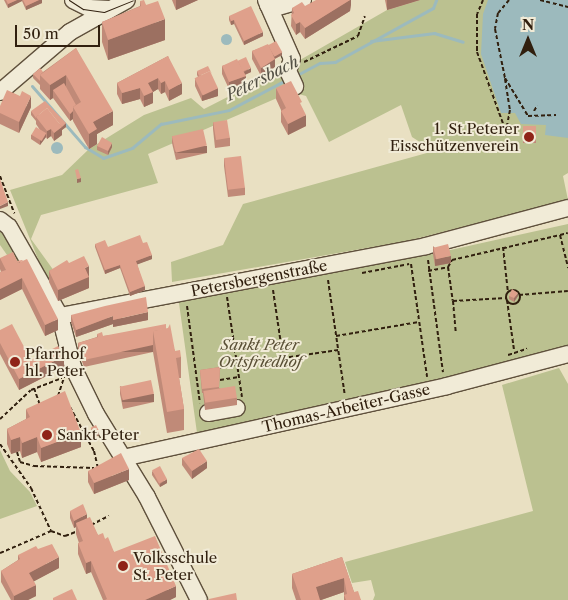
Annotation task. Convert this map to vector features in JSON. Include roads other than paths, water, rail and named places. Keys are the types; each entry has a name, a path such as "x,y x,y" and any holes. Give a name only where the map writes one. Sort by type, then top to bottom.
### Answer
{"street":[{"path":"72,0 89,8 111,8"},
{"path":"72,0 79,27"},
{"path":"0,92 79,27 127,0"},
{"path":"267,3 278,7 303,0"},
{"path":"267,3 291,71"},
{"name":"Petersbergenstraße","path":"60,316 426,246 568,208"},
{"path":"0,220 9,228 60,316 73,368 123,458 148,497 199,600"},
{"name":"Thomas-Arbeiter-Gasse","path":"123,458 447,386 568,354"},
{"path":"205,412 231,409 229,434"}],"water":[{"path":"488,0 568,0 568,138 545,135 546,125 521,124 515,113 501,113 481,54 483,14"},
{"path":"226,33 232,39 226,45 220,39"},
{"path":"55,142 59,142 63,148 59,154 55,154 51,150 51,146"}],"waterway":[{"name":"Petersbach","path":"297,75 320,63 335,62 433,8 436,0"},
{"path":"371,41 434,33 463,42"},
{"name":"Petersbach","path":"32,86 85,147 103,158 132,148 161,124 229,110 286,80"}],"tram line":[{"path":"69,0 83,9 104,12 133,0"}],"place":[{"name":"1. St.Peterer Eisschützenverein","path":"529,137"},
{"name":"Pfarrhof hl. Peter","path":"15,362"},
{"name":"Sankt Peter","path":"47,435"},
{"name":"Volksschule St. Peter","path":"123,566"}],"park label":[{"name":"Sankt Peter Ortsfriedhof","path":"260,352"}]}
